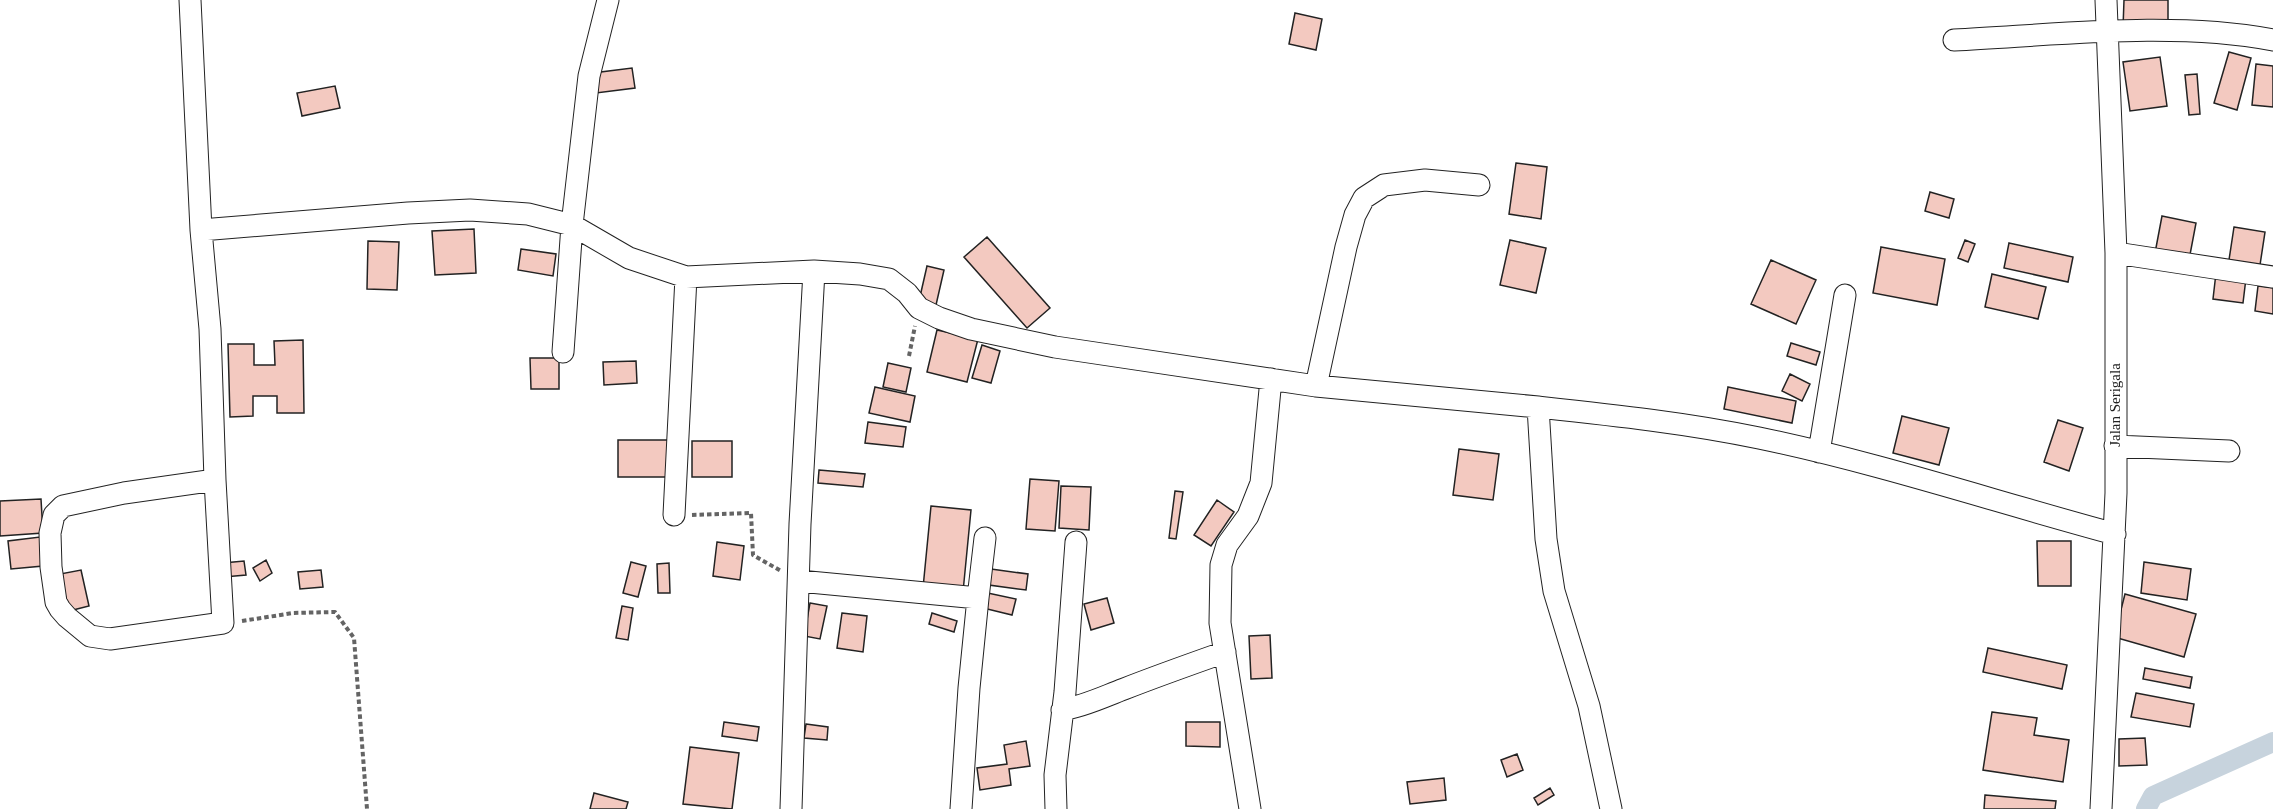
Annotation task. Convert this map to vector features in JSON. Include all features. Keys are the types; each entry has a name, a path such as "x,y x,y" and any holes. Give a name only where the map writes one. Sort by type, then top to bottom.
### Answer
{"street":[{"path":"190,0 201,230 210,329 223,623 110,639 90,636 67,617 56,602 51,567 50,533 54,515 63,506 124,493 215,480"},
{"path":"563,352 572,225 588,76 608,0"},
{"name":"Jalan Serigala","path":"2101,809 2115,534 2116,253 2106,0"},
{"path":"1954,40 2108,32 2218,31 2273,40"},
{"path":"1316,386 1346,247 1355,215 1364,198 1384,185 1425,180 1479,185"},
{"path":"201,230 338,218 470,210 528,214 572,225 629,258 686,277 814,271 860,274 889,279 907,293 919,308 939,318 971,329 1056,347 1316,386 1611,415 1757,438 1818,452 2115,534"},
{"path":"2116,253 2273,277"},
{"path":"791,809 814,271"},
{"path":"674,515 686,277"},
{"path":"1818,452 1845,295"},
{"path":"1250,809 1220,623 1221,565 1227,545 1248,516 1261,483 1271,380"},
{"path":"1538,407 1546,539 1554,591 1589,706 1611,809"},
{"path":"2115,446 2229,451"},
{"path":"961,809 969,688 985,538"},
{"path":"1056,809 1055,775 1076,542"},
{"path":"799,581 978,597"},
{"path":"1062,710 1103,698 1225,652"}],"path":[{"path":"909,356 919,308"},
{"path":"674,515 752,513 753,555 799,581"},
{"path":"223,623 293,613 334,612 354,638 367,809"}],"building":[{"path":"2124,0 2168,0 2168,29 2123,28"},
{"path":"1295,13 1322,19 1316,50 1289,44"},
{"path":"2229,52 2251,58 2237,110 2214,103"},
{"path":"2160,57 2167,106 2130,111 2123,62"},
{"path":"2256,64 2273,66 2273,107 2252,105"},
{"path":"632,68 635,88 596,93 593,73"},
{"path":"2197,74 2200,114 2189,115 2185,75"},
{"path":"335,86 340,108 302,116 297,93"},
{"path":"1516,163 1547,167 1541,219 1509,214"},
{"path":"1930,192 1954,199 1949,218 1925,211"},
{"path":"2162,216 2196,223 2189,260 2155,253"},
{"path":"2234,227 2265,232 2260,265 2229,260"},
{"path":"474,229 476,273 435,275 432,231"},
{"path":"987,237 1050,308 1027,328 964,257"},
{"path":"1510,240 1546,248 1536,293 1500,285"},
{"path":"1965,240 1975,244 1968,262 1958,258"},
{"path":"368,241 399,242 397,290 367,289"},
{"path":"2009,243 2073,257 2068,282 2004,268"},
{"path":"1881,247 1945,259 1937,305 1873,293"},
{"path":"521,249 556,254 553,276 518,270"},
{"path":"1771,260 1816,280 1796,324 1751,304"},
{"path":"927,266 944,270 936,305 919,301"},
{"path":"2216,273 2246,278 2243,303 2213,299"},
{"path":"1992,274 2046,287 2038,319 1985,307"},
{"path":"2258,286 2273,288 2273,314 2255,311"},
{"path":"937,330 978,339 967,382 927,372"},
{"path":"303,340 304,413 277,413 277,396 253,396 253,416 230,417 228,344 254,344 254,365 275,365 274,341"},
{"path":"1791,343 1820,352 1816,365 1787,356"},
{"path":"982,345 1000,351 991,383 972,378"},
{"path":"530,358 559,358 559,389 531,389"},
{"path":"636,361 637,383 604,385 603,362"},
{"path":"888,363 911,368 906,392 883,387"},
{"path":"1790,374 1810,384 1802,401 1782,391"},
{"path":"875,387 915,396 910,422 869,413"},
{"path":"1728,387 1796,401 1792,423 1724,409"},
{"path":"1902,416 1949,428 1939,465 1893,453"},
{"path":"2058,420 2083,428 2069,471 2044,462"},
{"path":"868,422 906,427 903,447 865,443"},
{"path":"618,440 668,440 668,477 618,477"},
{"path":"692,441 732,441 732,477 692,477"},
{"path":"1459,449 1499,454 1493,500 1453,495"},
{"path":"819,470 865,474 863,487 818,483"},
{"path":"1030,479 1059,481 1055,531 1026,529"},
{"path":"1061,486 1091,487 1089,530 1059,528"},
{"path":"1175,491 1183,492 1176,539 1169,538"},
{"path":"41,499 43,533 0,536 0,501"},
{"path":"1217,500 1234,512 1211,546 1194,535"},
{"path":"931,506 971,510 963,592 923,588"},
{"path":"40,537 43,566 11,569 8,541"},
{"path":"2037,541 2071,541 2071,586 2038,586"},
{"path":"717,542 744,546 740,580 713,576"},
{"path":"266,560 272,573 260,581 253,568"},
{"path":"244,561 246,575 224,577 223,563"},
{"path":"631,562 646,566 638,597 623,593"},
{"path":"2144,562 2191,569 2187,600 2141,593"},
{"path":"669,563 670,593 658,593 657,564"},
{"path":"991,569 1028,574 1026,590 989,585"},
{"path":"81,570 89,606 69,611 60,574"},
{"path":"321,570 323,587 300,589 298,572"},
{"path":"983,592 1016,599 1012,615 979,607"},
{"path":"2125,594 2196,614 2184,657 2114,637"},
{"path":"1107,598 1114,623 1091,630 1084,604"},
{"path":"810,603 827,606 820,639 804,636"},
{"path":"622,606 633,608 628,640 616,638"},
{"path":"842,613 867,616 863,652 837,648"},
{"path":"932,613 957,621 954,632 929,624"},
{"path":"1270,635 1272,678 1251,679 1249,636"},
{"path":"1988,648 2067,665 2062,689 1983,672"},
{"path":"2145,668 2192,677 2190,688 2143,679"},
{"path":"2136,693 2194,704 2190,727 2131,717"},
{"path":"1992,712 2037,718 2034,735 2069,740 2063,782 1983,770"},
{"path":"724,722 759,727 757,741 722,736"},
{"path":"1186,722 1220,722 1220,747 1186,746"},
{"path":"806,724 828,727 827,740 804,738"},
{"path":"2145,738 2147,765 2119,766 2119,739"},
{"path":"1026,741 1030,766 1009,769 1011,785 980,790 977,768 1007,764 1004,745"},
{"path":"690,747 739,753 732,809 683,804"},
{"path":"1517,754 1523,770 1507,777 1501,760"},
{"path":"1444,778 1446,800 1410,804 1407,782"},
{"path":"1550,788 1554,795 1538,805 1534,798"},
{"path":"594,793 628,802 626,809 590,809"},
{"path":"1985,795 2056,801 2055,809 1984,809"}],"waterway":[{"path":"2146,809 2153,796 2273,742"}]}
